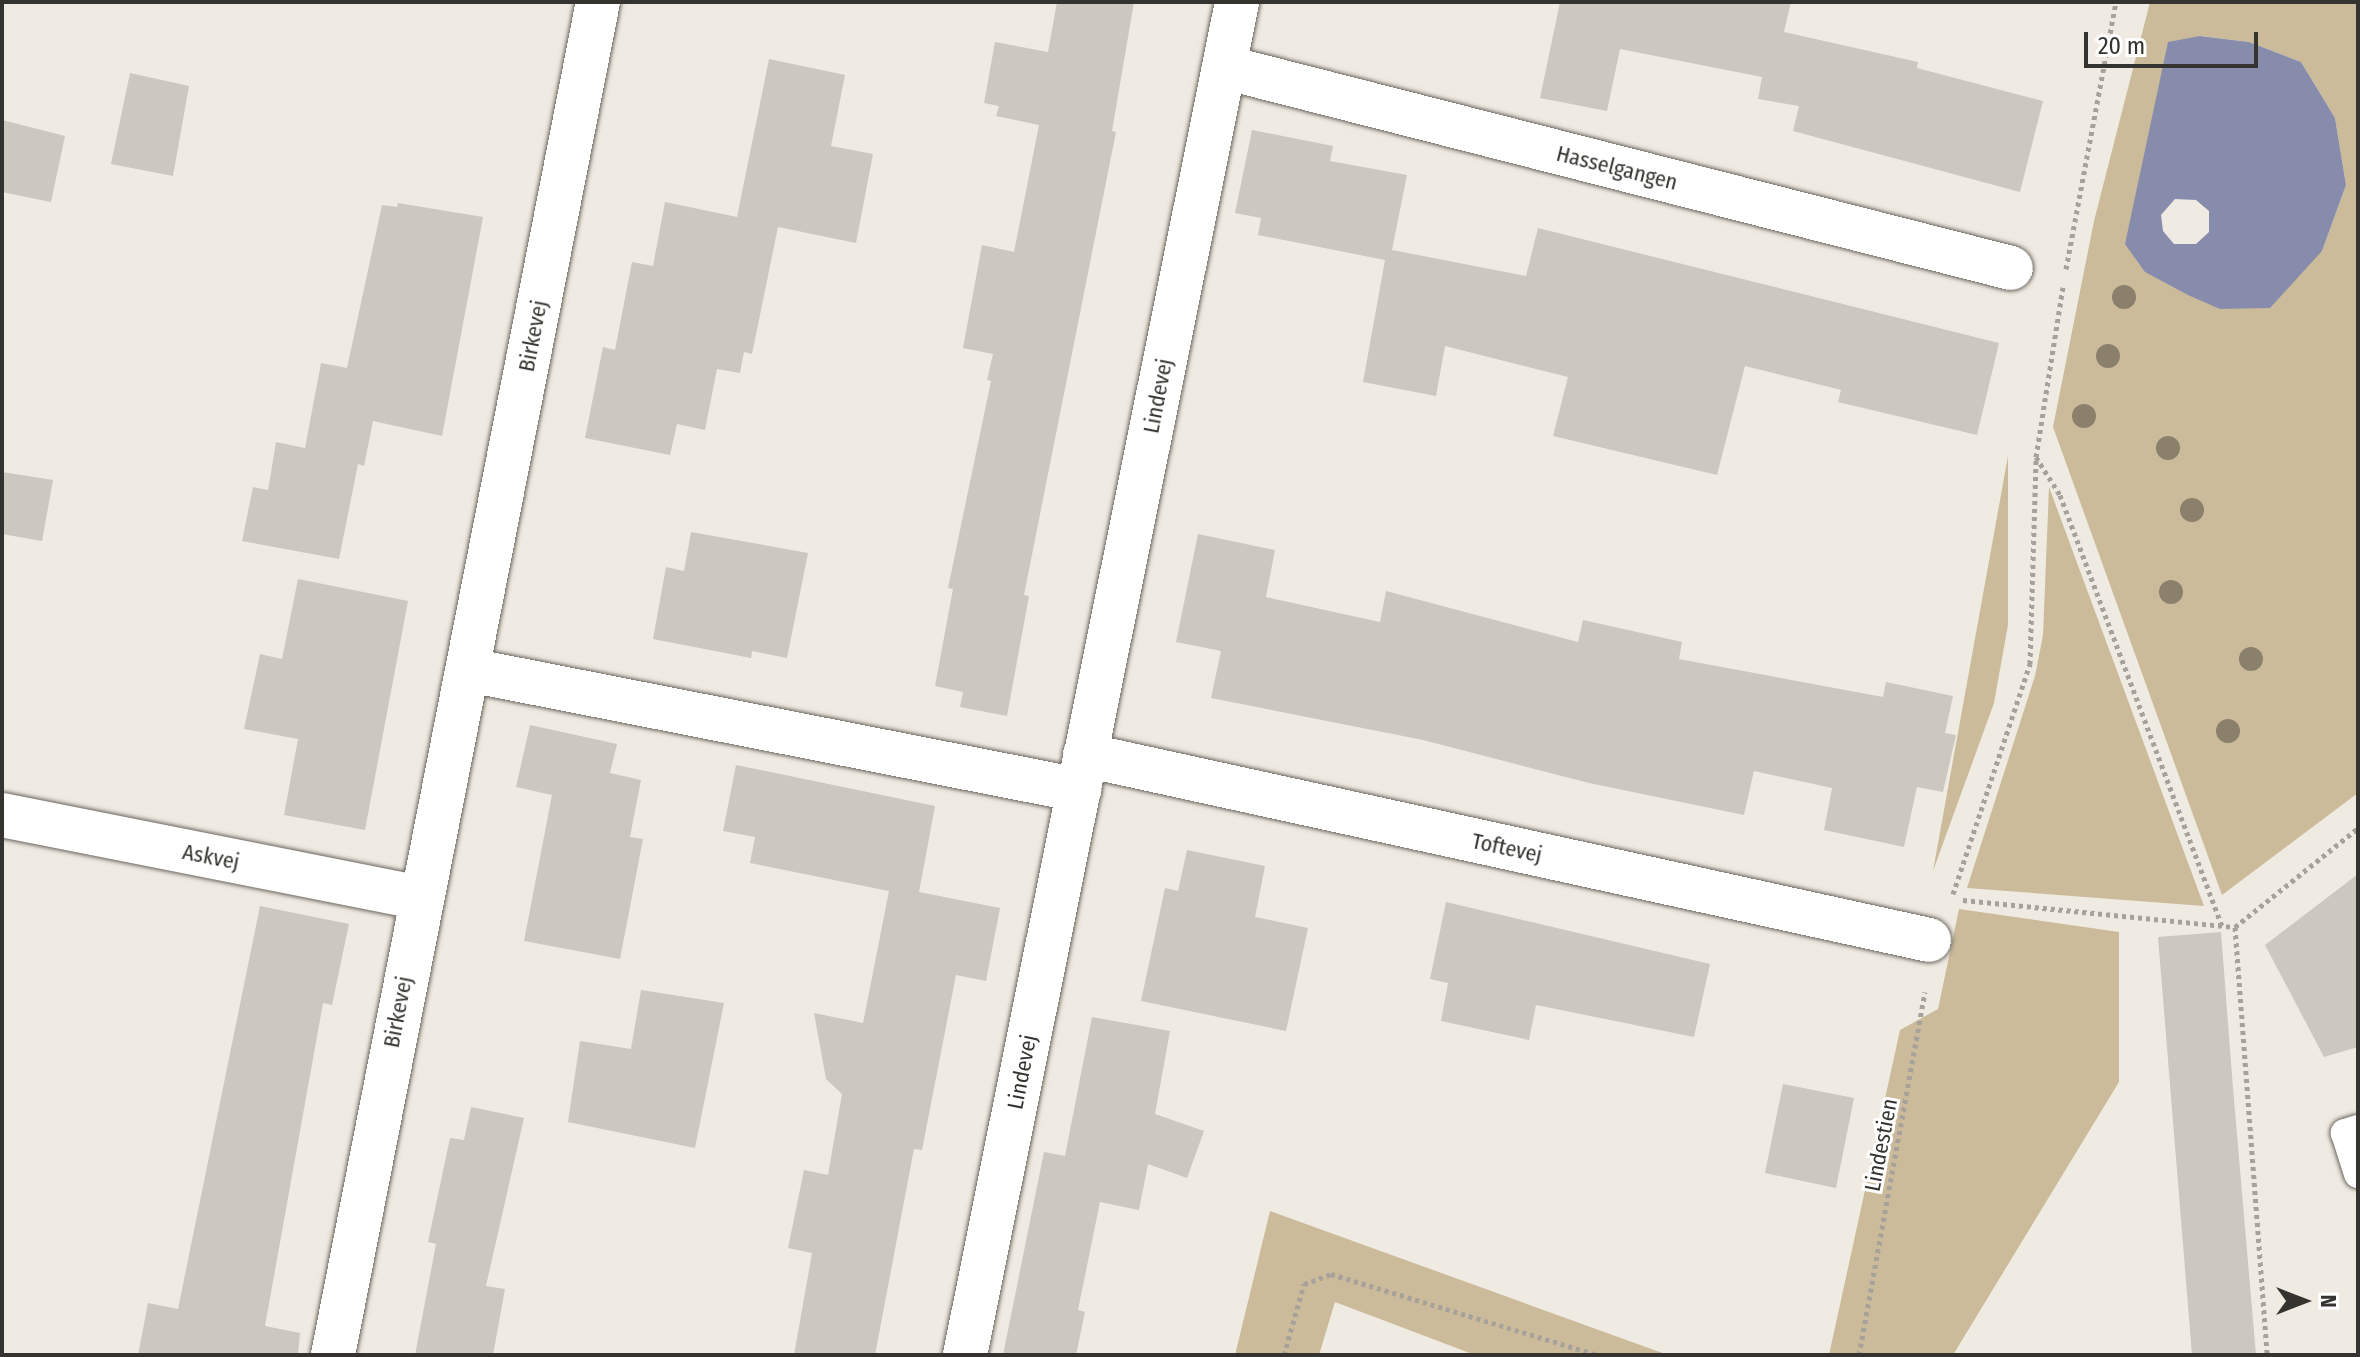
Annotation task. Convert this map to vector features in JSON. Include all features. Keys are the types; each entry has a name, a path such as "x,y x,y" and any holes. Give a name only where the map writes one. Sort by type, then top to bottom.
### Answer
{"street":[{"name":"Birkevej","path":"333,1355 420,898 469,670 598,2"},
{"name":"Lindevej","path":"965,1355 1237,2"},
{"name":"Hasselgangen","path":"1224,67 2011,268"},
{"path":"469,670 760,725 1082,772"},
{"name":"Toftevej","path":"1082,772 1929,940"},
{"name":"Askvej","path":"2,815 420,898"}],"lane":[{"path":"2358,1129 2345,1133 2358,1174"}],"path":[{"path":"2116,2 2036,457 2030,664 1952,899 2235,927 2358,828"},
{"path":"2036,457 2060,495 2222,925"},
{"path":"2235,927 2267,1355"},
{"name":"Lindestien","path":"1859,1355 1924,1006 1929,940"},
{"path":"1284,1355 1304,1284 1331,1274 1597,1355"}],"shaded area":[{"path":"2150,2 2358,2 2358,793 2222,895 2053,427 2094,221","holes":["2201,36 2249,42 2301,62 2335,118 2346,185 2322,251 2125,244"]},
{"path":"2008,456 2008,625 1994,703 1933,871"},
{"path":"2049,487 2204,906 1967,888 2035,676 2043,635"},
{"path":"1959,909 2119,932 2119,1082 1953,1355 1829,1355 1900,1030 1938,1009"},
{"path":"1270,1211 1668,1355 1475,1355 1335,1302 1319,1355 1235,1355"}],"water":[{"path":"2200,36 2249,42 2301,62 2335,118 2346,185 2322,251 2270,308 2220,309 2188,295 2145,272 2125,244 2168,42","holes":["2175,199 2196,200 2209,211 2209,232 2196,244 2174,244 2163,231 2161,215"]}],"building":[{"path":"1057,2 1134,2 1112,131 1116,132 1024,595 1029,596 1007,716 960,707 963,692 935,686 953,589 948,588 991,381 987,380 993,354 963,348 982,245 1014,252 1039,125 996,116 999,106 984,103 995,42 1048,52"},
{"path":"1560,2 1791,2 1784,32 1918,62 1917,68 2043,101 2020,192 1793,131 1799,106 1758,99 1762,77 1620,49 1607,111 1540,98"},
{"path":"769,59 845,75 831,146 873,154 856,243 778,227 752,354 744,352 740,373 717,369 705,430 677,424 670,455 585,438 603,347 615,350 632,262 653,266 665,202 737,217"},
{"path":"130,73 189,86 173,176 111,164"},
{"path":"2,120 65,136 51,202 2,192"},
{"path":"1252,130 1333,146 1330,161 1407,175 1392,250 1526,276 1538,228 1999,343 1977,435 1838,402 1841,390 1745,366 1717,475 1553,436 1568,377 1445,346 1436,396 1363,382 1385,260 1258,235 1261,218 1235,213"},
{"path":"398,203 483,217 442,436 373,421 364,466 358,464 339,559 242,541 253,487 268,490 276,442 305,448 321,363 347,368 382,205 397,207"},
{"path":"2,472 53,480 42,541 2,534"},
{"path":"691,532 808,553 787,658 752,651 751,658 653,639 666,567 684,571"},
{"path":"1198,534 1275,550 1266,597 1380,622 1386,591 1578,642 1583,620 1682,642 1679,659 1883,697 1886,682 1953,696 1945,733 1956,735 1943,792 1917,787 1904,847 1824,830 1832,788 1754,771 1744,815 1589,783 1423,740 1211,698 1221,651 1176,642"},
{"path":"298,579 408,601 365,830 284,815 298,739 244,729 260,654 282,659"},
{"path":"530,725 617,744 610,773 641,780 630,837 643,839 620,959 524,941 552,795 516,787"},
{"path":"736,765 935,806 919,892 1000,908 986,981 956,975 922,1150 914,1149 875,1355 794,1355 812,1253 788,1248 804,1170 828,1175 842,1094 826,1079 814,1013 863,1023 889,891 750,863 755,837 723,831"},
{"path":"1187,850 1265,866 1255,917 1308,928 1286,1031 1141,1001 1165,888 1178,891"},
{"path":"2358,874 2358,1047 2324,1057 2265,945"},
{"path":"1446,902 1710,964 1694,1037 1536,1005 1529,1040 1441,1021 1448,983 1430,979"},
{"path":"260,906 349,924 332,1005 323,1003 265,1326 300,1333 298,1355 138,1355 148,1303 178,1309"},
{"path":"2221,932 2256,1355 2192,1355 2158,937"},
{"path":"641,990 724,1003 695,1148 568,1122 580,1041 631,1049"},
{"path":"1092,1017 1170,1031 1155,1114 1204,1131 1187,1178 1148,1164 1139,1210 1100,1202 1078,1310 1085,1312 1076,1355 1003,1355 1044,1152 1065,1156"},
{"path":"1783,1084 1854,1098 1836,1188 1765,1173"},
{"path":"471,1107 524,1118 486,1286 505,1289 493,1355 415,1355 436,1244 428,1242 450,1138 464,1140"}]}
